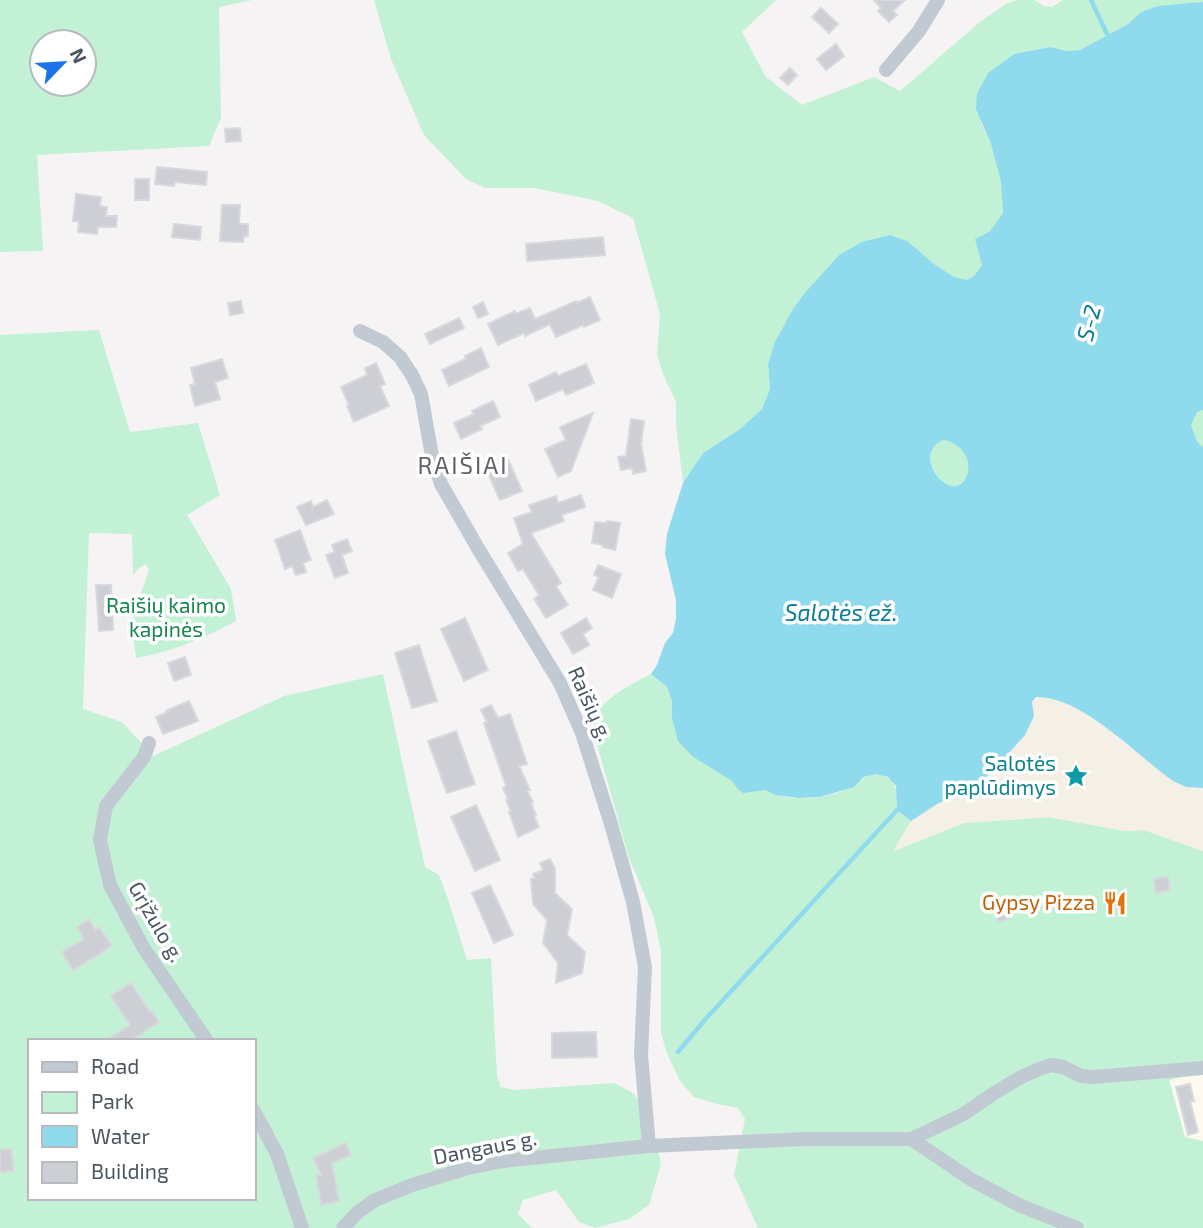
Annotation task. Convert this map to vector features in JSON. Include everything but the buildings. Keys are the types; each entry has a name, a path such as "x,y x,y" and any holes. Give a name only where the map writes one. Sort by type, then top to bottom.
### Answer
{"street":[{"path":"886,70 919,31 939,0"},
{"name":"Raišių g.","path":"360,331 383,342 400,357 412,375 421,394 432,456 441,484 485,562 561,683 582,733 633,902 645,967 641,1055 649,1146"},
{"name":"Grįžulo g.","path":"149,743 145,757 106,806 100,839 110,886 138,937 207,1039"},
{"path":"911,1139 962,1115 1021,1077 1051,1065 1063,1067 1081,1076 1093,1077 1203,1068"},
{"path":"256,1115 277,1154 302,1228"},
{"name":"Dangaus g.","path":"343,1228 358,1212 375,1200 412,1185 468,1168 504,1161 649,1146 805,1139 911,1139"},
{"path":"911,1139 972,1180 1021,1206 1077,1228"}],"shaded area":[{"path":"1203,1073 1203,1141 1185,1137 1169,1080"}],"green space":[{"path":"0,0 252,0 219,7 221,118 209,146 37,155 43,251 0,252"},
{"path":"374,0 776,0 742,32 765,76 802,105 874,77 900,91 980,22 1006,4 1017,0 1034,0 1052,7 1063,0 1203,2 1141,12 1128,24 1080,50 1066,51 1051,47 1014,54 988,73 981,123 991,144 1001,182 1003,213 989,232 982,265 974,276 967,280 954,277 934,264 839,255 793,309 768,364 770,389 762,409 740,429 703,453 683,483 676,402 657,355 660,314 633,218 598,201 535,188 485,188 466,179 424,135 391,59"},
{"name":"Raišių kaimo kapinės","path":"99,330 130,432 198,423 220,495 187,515 231,589 236,621 175,648 136,658 132,629 134,614 149,570 146,564 133,575 132,534 89,533 83,709 122,722 153,756 284,696 383,674 425,867 439,875 467,960 491,958 497,1077 501,1087 515,1090 614,1083 633,1093 650,1115 661,1164 649,1205 629,1219 595,1228 579,1222 556,1190 523,1200 518,1214 532,1228 0,1228 0,335"},
{"path":"1203,410 1203,447 1197,442 1191,425 1197,411"},
{"path":"943,440 959,447 966,457 967,475 961,484 953,486 945,483 932,467 930,457 933,447"},
{"path":"651,674 667,687 672,701 672,719 693,757 732,781 737,788 810,798 845,790 874,774 890,779 896,791 897,810 911,821 894,851 964,823 1048,817 1125,831 1144,830 1203,851 1203,1073 1169,1080 1185,1137 1203,1141 1203,1228 758,1228 734,1175 745,1119 738,1108 694,1097 680,1081 666,1051 661,1032 661,952 654,917 629,858 591,723 609,699"}],"sand":[{"name":"Salotės paplūdimys","path":"1036,697 1056,699 1096,719 1116,737 1186,787 1203,788 1203,851 1144,830 1126,831 1048,817 964,823 893,851 911,821 937,804 974,787 1005,758"}],"water":[{"name":"Salotės ež.","path":"1203,2 1203,410 1197,412 1191,425 1197,442 1203,447 1203,788 1186,787 1173,781 1108,729 1072,706 1054,699 1036,697 1032,702 1034,716 1025,735 992,772 974,787 937,804 911,821 897,810 896,786 888,777 876,774 864,777 854,787 820,797 775,795 765,790 743,793 732,781 693,757 678,741 672,718 672,701 667,687 651,674 665,643 673,633 676,619 676,600 665,554 667,534 683,483 703,453 740,429 762,409 770,389 768,364 775,342 804,294 839,255 862,242 890,235 907,241 954,277 967,280 974,276 982,265 975,239 989,232 1003,213 1001,182 991,144 976,109 977,94 988,73 1014,54 1051,47 1066,51 1080,50 1128,24 1141,12 1158,6","holes":["943,440 959,447 968,463 967,475 961,484 953,486 937,476 930,457 933,447"]}],"waterway":[{"name":"S-2","path":"1091,0 1109,38"},
{"path":"678,1052 897,810"}],"place":[{"name":"Salotės paplūdimys","path":"1076,776"},
{"name":"Gypsy Pizza","path":"1115,903"}],"district":[{"name":"RAIŠIAI","path":"463,466"}]}
